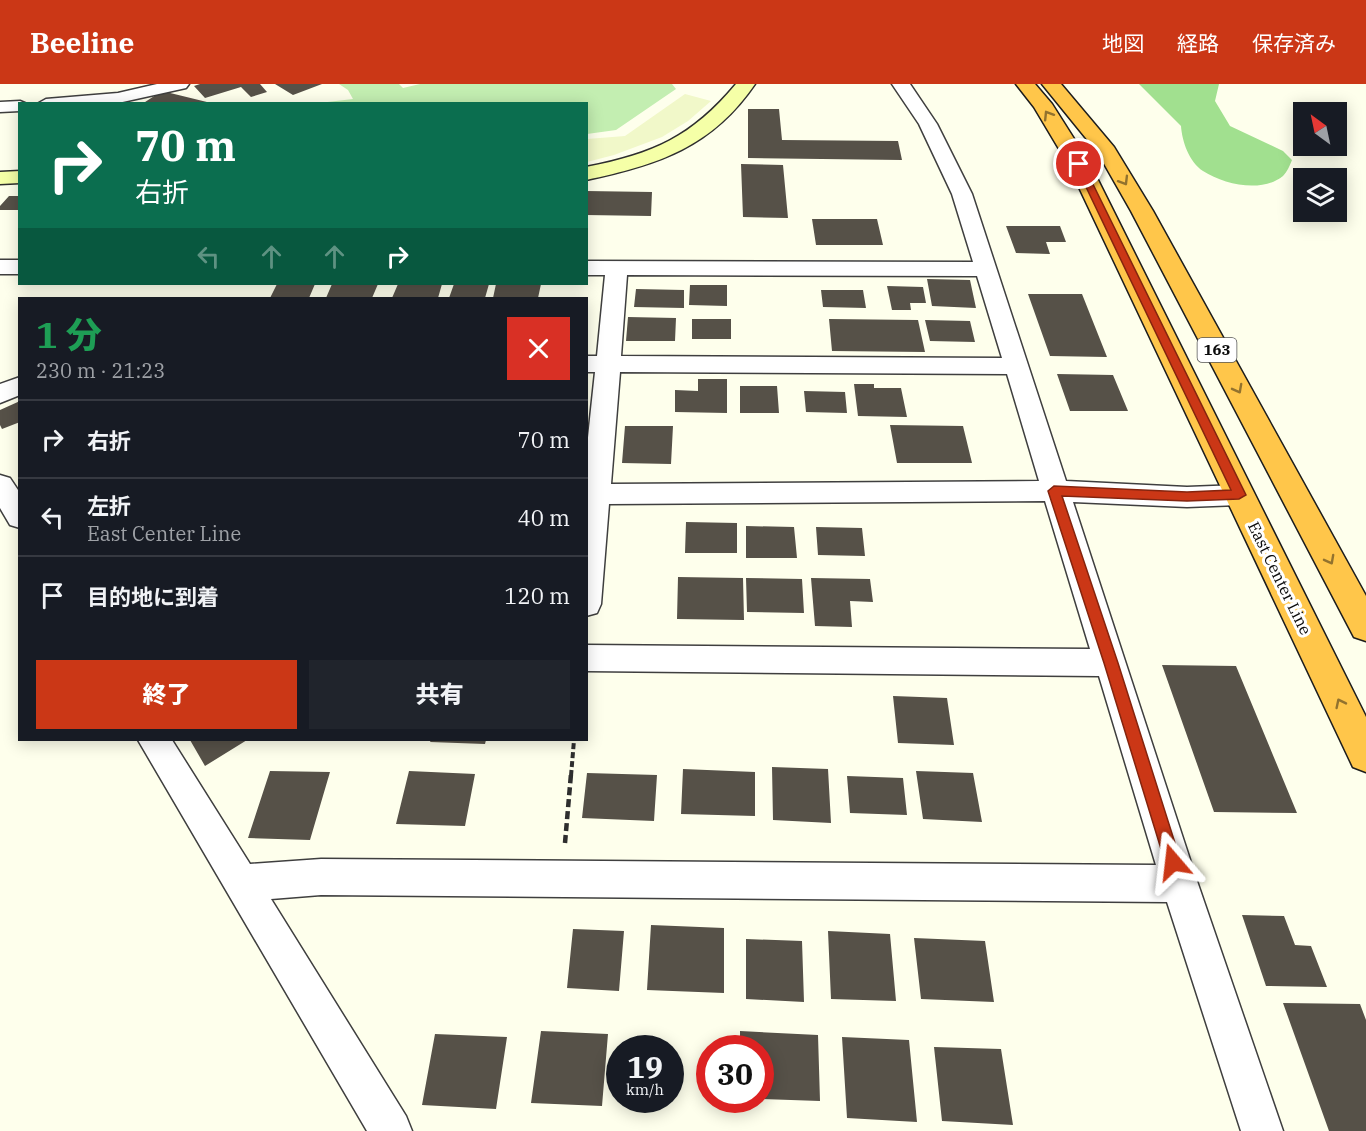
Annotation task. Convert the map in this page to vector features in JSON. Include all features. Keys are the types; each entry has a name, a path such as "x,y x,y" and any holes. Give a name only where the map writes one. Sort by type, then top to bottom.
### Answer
{"highway":[{"name":"East Center Line","path":"1025,84 1042,104 1079,164 1366,755"},
{"name":"163","path":"1051,84 1107,152 1142,211 1366,627"}],"street":[{"path":"75,101 83,84"},
{"path":"65,102 118,98 180,84"},
{"path":"588,174 635,162 675,146 704,129 727,107 746,84"},
{"path":"901,84 928,124 962,194 1054,491 1262,1131"},
{"path":"0,107 18,106"},
{"path":"0,178 18,177"},
{"path":"0,267 18,267"},
{"path":"588,268 986,269"},
{"path":"588,567 598,364 617,268"},
{"path":"598,364 1017,366"},
{"path":"0,394 18,386"},
{"path":"0,485 18,514"},
{"path":"592,494 1054,491 1187,497 1239,495"},
{"path":"588,658 1111,663"},
{"path":"155,741 391,1131"},
{"path":"241,883 321,877 1180,884"}],"path":[{"path":"562,879 574,741"}],"green space":[{"path":"339,84 399,84 403,88 420,84 672,84 676,89 616,130 588,134 588,102 328,102 353,99 348,90"},
{"path":"1139,84 1219,84 1215,101 1230,126 1283,151 1292,160 1287,170 1283,176 1274,181 1254,186 1232,183 1203,171 1187,151 1181,126"},
{"path":"685,94 711,101 688,121 662,137 614,155 588,162 588,139 625,136"}],"building":[{"path":"200,84 260,84 267,92 251,97 241,87 205,98 194,86"},
{"path":"275,84 322,84 293,95"},
{"path":"162,91 207,102 145,102"},
{"path":"748,109 779,109 782,140 898,141 902,160 748,158"},
{"path":"741,164 783,165 788,218 743,217"},
{"path":"588,191 652,192 651,216 588,215"},
{"path":"9,196 18,196 18,210 0,210 0,206"},
{"path":"812,219 877,219 883,245 816,245"},
{"path":"1006,226 1060,226 1066,242 1046,242 1050,254 1016,253"},
{"path":"927,279 970,280 976,308 932,306"},
{"path":"276,285 315,285 309,297 270,297"},
{"path":"332,285 378,285 372,297 326,297"},
{"path":"398,285 442,285 438,297 392,297"},
{"path":"454,285 489,285 485,297 449,297"},
{"path":"496,285 541,285 538,297 493,297"},
{"path":"690,285 727,285 727,306 689,305"},
{"path":"887,286 923,287 926,303 910,303 911,310 892,310"},
{"path":"636,289 684,290 684,308 634,307"},
{"path":"821,290 863,290 866,308 823,307"},
{"path":"1028,294 1082,294 1107,357 1050,356"},
{"path":"628,317 676,318 675,341 626,341"},
{"path":"692,319 731,319 731,339 692,339"},
{"path":"829,319 918,320 925,352 832,351"},
{"path":"925,320 970,321 975,342 930,341"},
{"path":"1057,374 1113,375 1128,411 1070,411"},
{"path":"698,379 727,379 727,413 675,412 675,390 698,391"},
{"path":"854,384 874,384 874,388 901,388 907,417 858,416"},
{"path":"740,386 777,386 779,413 740,413"},
{"path":"804,391 845,392 847,413 806,412"},
{"path":"18,402 18,423 2,429 0,410"},
{"path":"890,425 963,426 972,463 897,463"},
{"path":"625,426 673,426 671,464 622,463"},
{"path":"686,522 737,523 737,553 685,553"},
{"path":"746,526 794,527 797,558 746,558"},
{"path":"816,527 862,528 865,556 818,555"},
{"path":"678,577 743,578 744,620 677,619"},
{"path":"746,578 802,579 804,613 747,612"},
{"path":"811,578 870,579 873,602 850,601 852,627 815,626"},
{"path":"1162,665 1236,666 1297,813 1214,812"},
{"path":"893,696 947,698 954,745 898,743"},
{"path":"191,741 245,741 205,766"},
{"path":"430,741 486,741 485,744"},
{"path":"772,767 828,769 831,823 773,820"},
{"path":"683,769 755,772 755,816 681,814"},
{"path":"270,771 330,772 310,840 248,838"},
{"path":"409,771 475,774 465,826 396,824"},
{"path":"916,771 973,773 982,822 923,819"},
{"path":"587,773 657,775 654,821 582,818"},
{"path":"847,776 903,778 907,815 850,813"},
{"path":"1242,915 1284,916 1295,945 1311,946 1327,987 1266,986"},
{"path":"651,925 724,928 724,993 647,990"},
{"path":"573,929 624,931 619,991 567,988"},
{"path":"828,931 890,934 896,1001 831,999"},
{"path":"914,938 985,941 994,1002 921,999"},
{"path":"746,939 802,941 804,1002 746,999"},
{"path":"1283,1003 1360,1004 1366,1020 1366,1131 1329,1131"},
{"path":"541,1031 608,1034 606,1035 602,1106 531,1103"},
{"path":"740,1031 818,1035 820,1101 774,1099 774,1035 740,1035"},
{"path":"435,1034 507,1037 496,1109 422,1105"},
{"path":"842,1037 909,1040 917,1122 847,1118"},
{"path":"934,1047 1001,1049 1013,1125 942,1121"}],"route":[{"path":"1079,164 1239,495 1187,497 1054,491 1173,862"}]}
